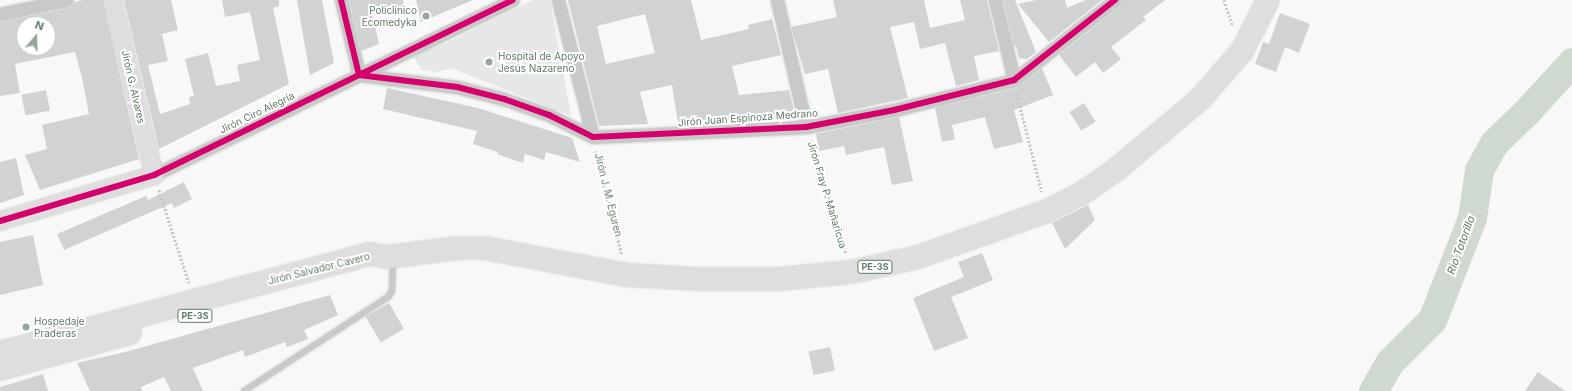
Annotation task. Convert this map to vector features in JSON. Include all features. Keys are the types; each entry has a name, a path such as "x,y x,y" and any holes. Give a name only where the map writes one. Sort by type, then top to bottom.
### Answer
{"highway":[{"name":"PE-3S","path":"390,256 458,248 484,248 628,275 698,279 778,279 851,272 918,256 1047,211 1081,194 1117,169 1200,99 1242,51 1268,0"},
{"name":"Jirón Salvador Cavero","path":"0,369 151,320 194,300 370,254 390,256"},
{"name":"Jirón Salvador Cavero","path":"0,353 151,320 373,267 390,256"}],"street":[{"path":"0,14 67,0"},
{"name":"Jirón G. Alvares","path":"113,0 154,174"},
{"path":"340,0 359,75"},
{"name":"Jirón Ciro Alegría","path":"0,222 154,174 513,0"},
{"path":"558,0 593,137"},
{"path":"777,0 806,127"},
{"path":"995,0 1014,80"},
{"name":"Jirón Juan Espinoza Medrano","path":"359,75 457,87 504,99 549,115 593,137 806,127 894,110 1014,80 1115,0"}],"lane":[{"path":"244,391 388,297 392,291 390,256"}],"path":[{"path":"1014,80 1047,211"},
{"path":"154,174 194,300"}],"shaded area":[{"name":"Hospital de Apoyo Jesús Nazareno","path":"533,0 550,0 571,116 451,68 438,72 421,70 413,55 444,44"},
{"path":"1409,331 1422,337 1402,360 1382,391 1367,391 1383,363"}],"building":[{"path":"83,0 103,0 139,159 40,190 25,155 47,149 42,125 89,114 75,52 56,56 56,16 30,16 69,8 75,2"},
{"path":"124,0 171,0 178,30 162,34 168,61 148,65 160,114 190,104 189,97 194,96 185,59 208,53 216,86 240,81 237,65 260,60 250,12 225,17 222,0 279,0 279,6 273,8 289,84 159,149"},
{"path":"297,0 322,0 334,63 310,75"},
{"path":"349,0 403,0 404,6 372,13 379,44 361,51"},
{"path":"416,0 473,0 421,22"},
{"path":"568,0 691,0 701,40 749,29 748,25 772,19 781,55 732,66 739,95 789,90 796,118 678,123 672,85 640,92 648,124 599,126","holes":["645,14 655,53 606,64 597,26"]},
{"path":"833,0 924,0 930,28 965,20 960,0 987,0 999,51 974,56 979,80 956,86 945,43 920,49 914,22 890,27 908,98 838,113 828,69 805,74 791,27 837,17"},
{"path":"1003,0 1015,0 1036,52 1027,59 1019,58 1016,46 1014,47"},
{"path":"1036,0 1065,0 1067,8 1086,0 1102,0 1049,42 1018,4"},
{"path":"1123,0 1165,0 1143,17 1146,20 1111,47 1121,59 1103,73 1095,62 1076,77 1059,55 1120,6"},
{"path":"1280,13 1310,24 1299,53 1285,47 1276,72 1255,64 1263,42 1269,44"},
{"path":"16,19 16,56 55,56 15,64 20,93 0,96 0,22"},
{"path":"1042,68 1053,95 1014,110 1023,142 994,149 985,117 952,125 955,139 942,142 935,108 1016,88"},
{"path":"387,88 478,108 572,138 580,162 546,152 544,160 525,154 523,163 497,154 498,152 473,144 477,131 383,109"},
{"path":"46,90 50,111 25,115 21,95"},
{"path":"1084,103 1096,122 1081,131 1070,112"},
{"path":"899,117 913,181 892,185 884,147 846,155 844,146 819,151 816,134"},
{"path":"16,158 24,195 0,203 0,162"},
{"path":"184,182 192,199 174,208 172,203 64,250 57,234 146,196 148,200"},
{"path":"1088,205 1095,220 1065,249 1052,223"},
{"path":"33,235 43,285 0,295 0,242"},
{"path":"982,253 993,280 951,297 968,338 934,351 913,298 964,277 958,262"},
{"path":"330,295 338,315 304,330 308,339 287,347 285,342 245,357 243,350 193,368 203,391 171,391 164,377 141,387 142,391 90,391 77,363 125,352"},
{"path":"389,303 404,329 381,342 366,316"},
{"path":"830,347 835,370 813,375 808,352"},
{"path":"1538,372 1565,391 1525,391"},
{"path":"43,374 48,391 0,391 0,387"}],"waterway":[{"name":"Rio Totorilla","path":"1373,391 1390,362 1432,320 1472,218 1479,170 1494,143 1528,110 1572,62"}],"cycle path":[{"path":"341,0 359,75 457,87 504,99 549,115 593,137 806,127 894,110 1014,80 1115,0"},
{"path":"0,221 154,175 513,0"}],"place":[{"name":"Policlinico Ecomedyka","path":"426,16"},
{"name":"Hospital de Apoyo Jesús Nazareno","path":"489,62"},
{"name":"Hospedaje Praderas","path":"26,327"}]}
